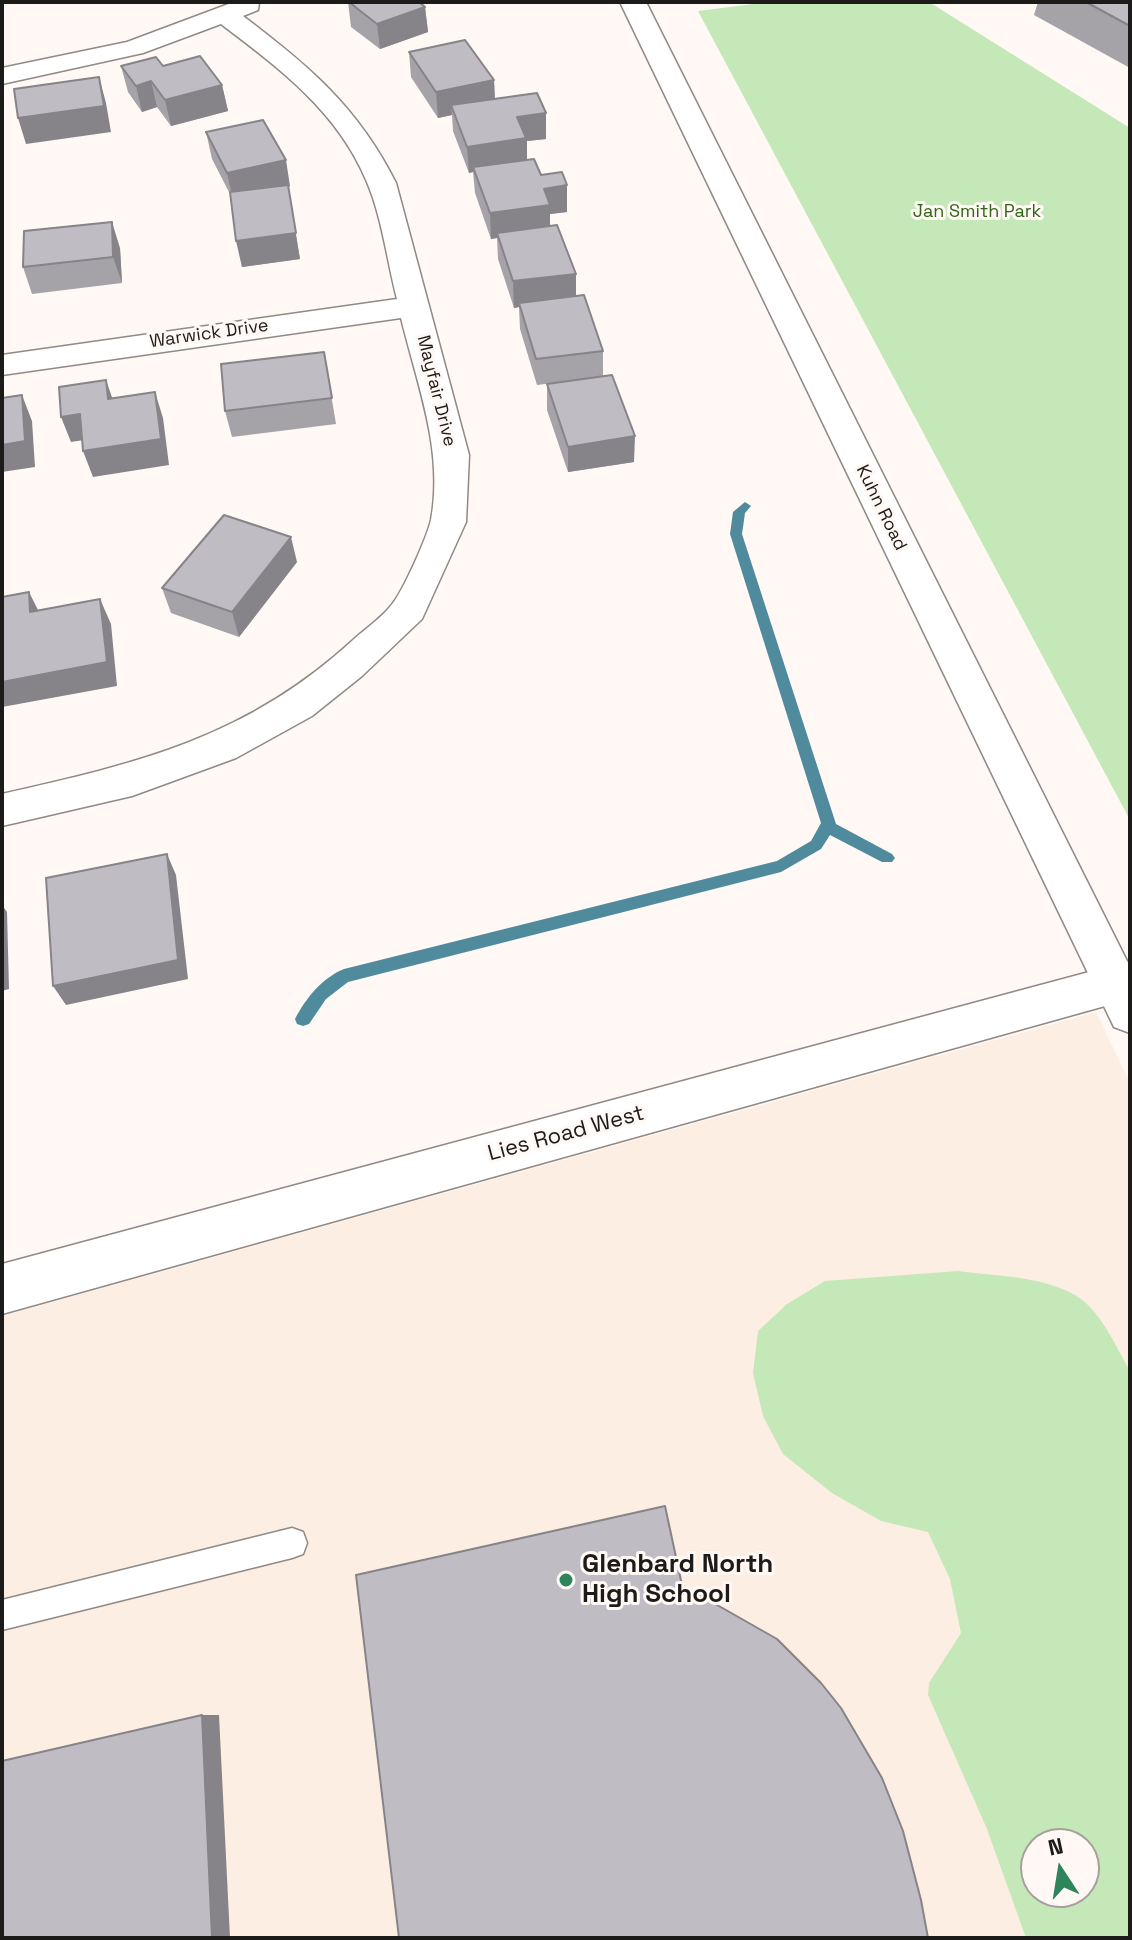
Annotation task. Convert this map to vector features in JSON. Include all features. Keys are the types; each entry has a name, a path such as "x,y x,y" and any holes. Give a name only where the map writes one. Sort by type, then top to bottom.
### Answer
{"street":[{"path":"2,76 134,48 257,2"},
{"name":"Kuhn Road","path":"633,2 1125,992"},
{"name":"Mayfair Drive","path":"2,810 132,780 222,747 298,706 349,666 409,610 448,522 452,455 382,183 367,148 347,118 317,86 223,13"},
{"name":"Warwick Drive","path":"2,365 416,306"},
{"name":"Lies Road West","path":"2,1289 1125,992"}],"lane":[{"path":"2,1615 292,1543"}],"shaded area":[{"name":"Glenbard North High School","path":"1096,1012 1130,1083 1130,1938 2,1938 2,1316"}],"green space":[{"name":"Jan Smith Park","path":"769,2 929,2 1130,128 1130,820 698,11"},
{"path":"958,1271 1018,1278 1048,1284 1084,1301 1107,1329 1130,1371 1130,1938 1026,1938 987,1829 928,1695 929,1683 961,1633 950,1579 928,1532 881,1521 832,1493 783,1454 763,1416 753,1373 758,1331 787,1304 825,1281"}],"building":[{"path":"349,2 419,2 425,7 377,24"},
{"path":"1086,2 1130,2 1130,26"},
{"path":"465,40 494,80 436,92 409,52"},
{"path":"200,56 222,85 165,100 151,81 136,86 121,66 156,57 163,66"},
{"path":"99,77 104,106 18,118 14,89"},
{"path":"537,93 546,113 517,117 526,138 467,147 451,105"},
{"path":"263,120 286,160 227,173 206,132"},
{"path":"534,159 541,175 562,172 567,185 544,189 550,205 490,213 473,167"},
{"path":"288,185 296,233 236,241 230,192"},
{"path":"112,222 113,257 23,267 24,231"},
{"path":"557,225 576,274 513,281 497,233"},
{"path":"584,295 603,351 536,359 519,303"},
{"path":"324,352 332,398 225,411 221,364"},
{"path":"612,375 635,436 568,447 547,384"},
{"path":"106,380 108,399 155,392 161,439 83,451 80,414 61,417 59,387"},
{"path":"22,395 25,441 2,445 2,398"},
{"path":"224,515 291,537 232,612 162,588"},
{"path":"29,592 30,612 100,599 107,662 2,682 2,597"},
{"path":"167,854 178,960 53,986 46,878"},
{"name":"Glenbard North High School","path":"665,1506 682,1585 777,1639 841,1708 882,1778 903,1831 928,1938 399,1938 356,1575"},
{"path":"202,1715 212,1938 2,1938 2,1761"}],"waterway":[{"path":"303,1019 320,994 344,976 781,866 816,845 829,823 736,534 739,512 745,506"},
{"path":"827,827 887,858"}],"place":[{"name":"Glenbard North High School","path":"566,1580"}]}
